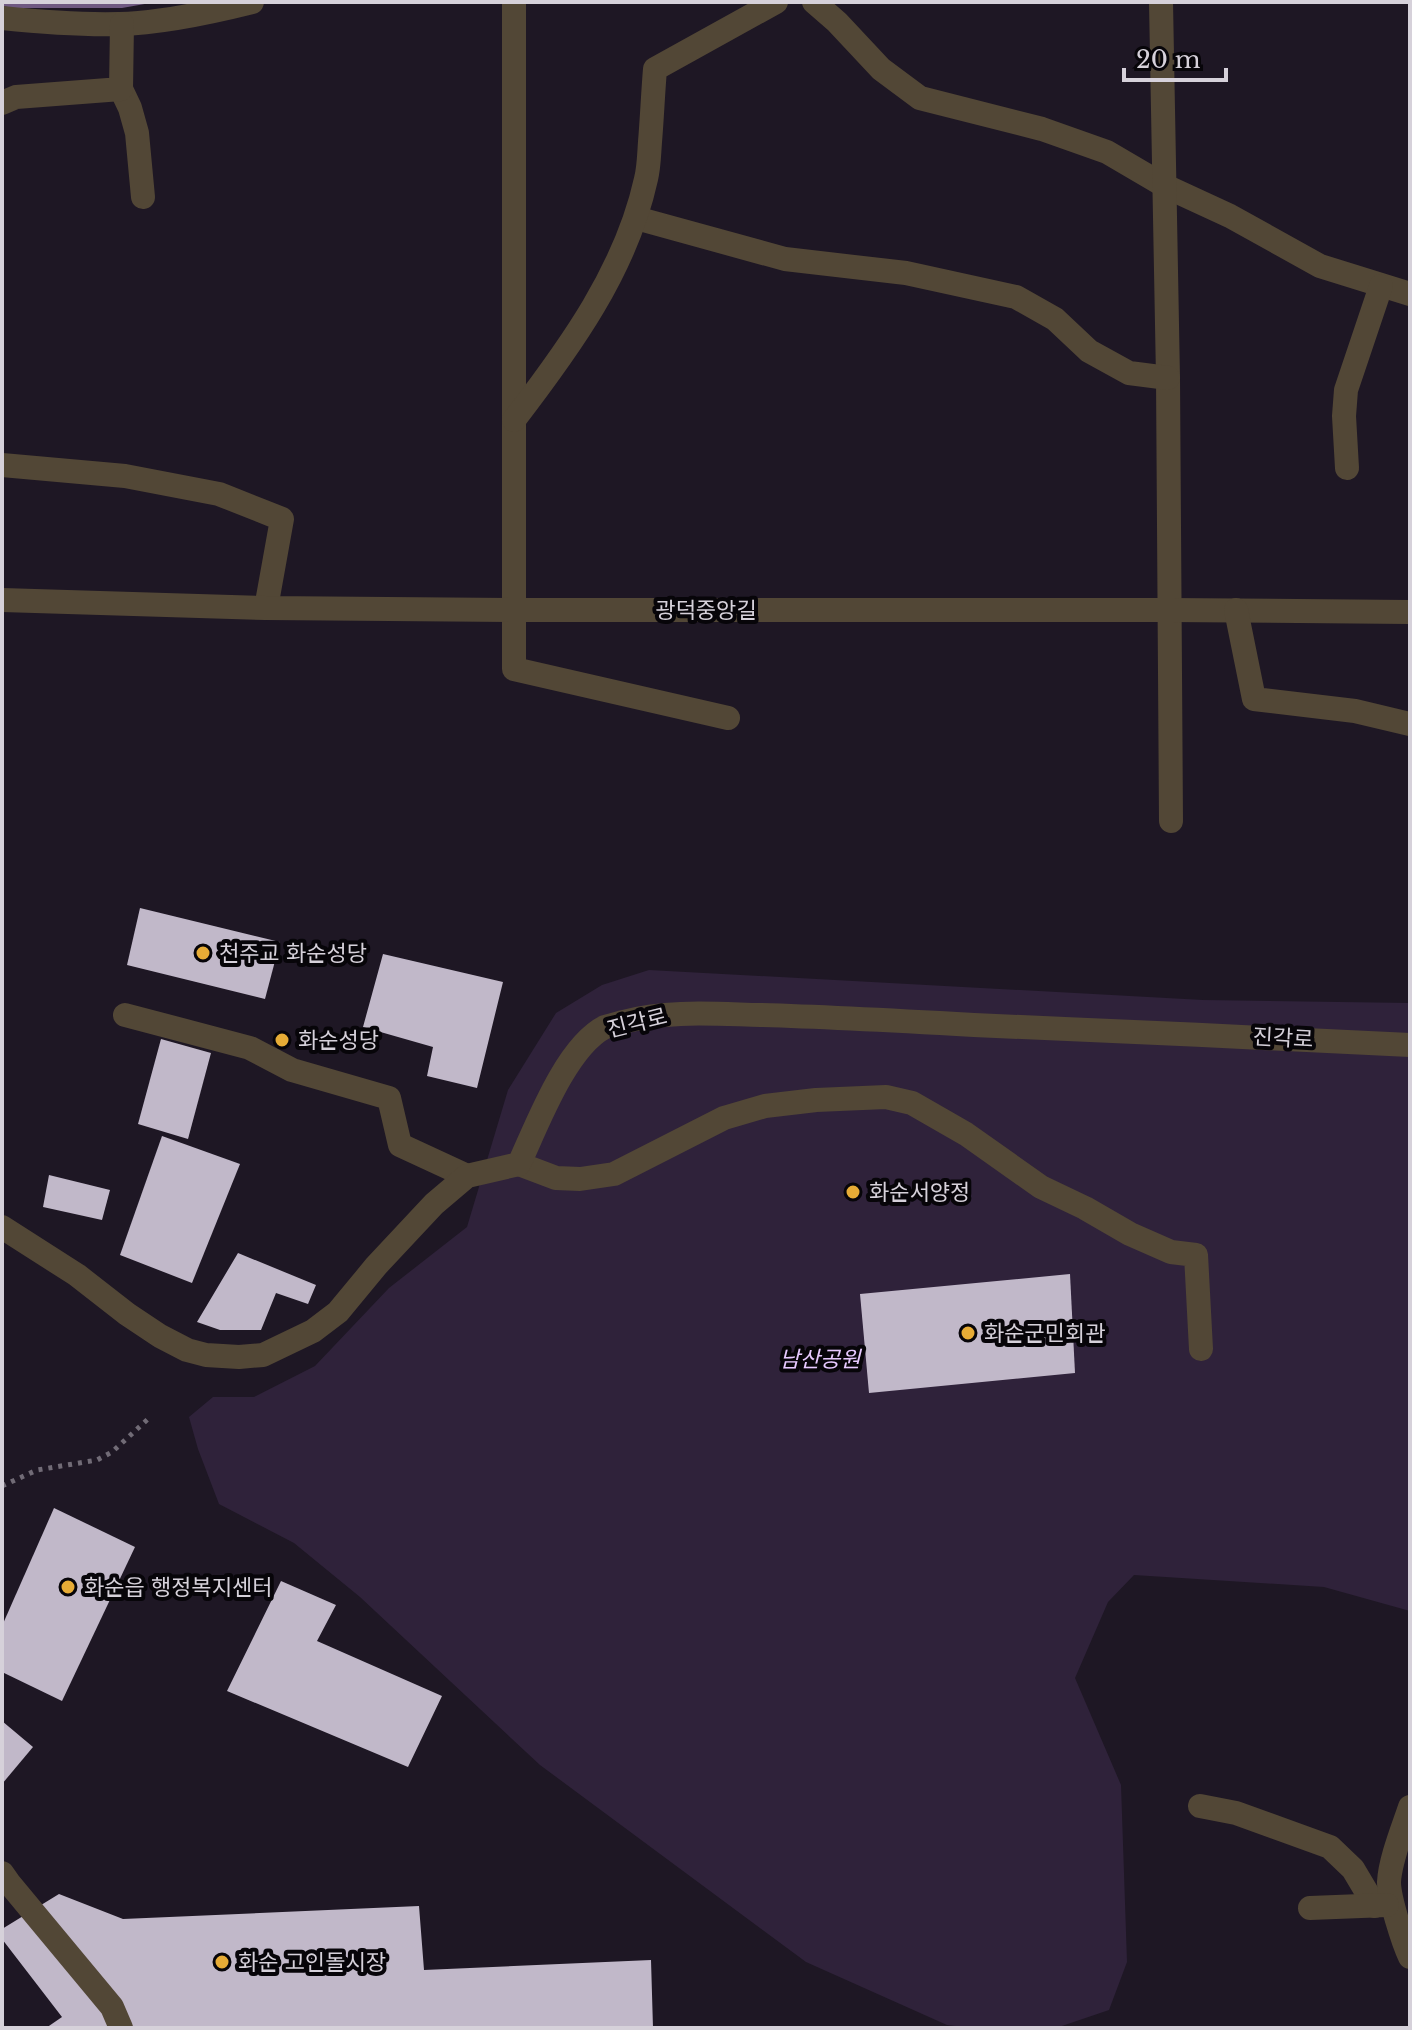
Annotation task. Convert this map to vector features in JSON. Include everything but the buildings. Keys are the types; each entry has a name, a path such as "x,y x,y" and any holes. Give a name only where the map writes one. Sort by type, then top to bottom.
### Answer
{"street":[{"path":"2,18 122,24 252,2"},
{"path":"514,2 514,669 728,718"},
{"path":"514,420 563,355 609,280 636,218 647,175 655,69 776,2"},
{"path":"814,2 881,69 920,98 1042,129 1107,152 1165,186 1230,216 1320,266 1410,294"},
{"path":"1161,2 1168,378 1171,821"},
{"path":"122,24 121,89 137,133 143,197"},
{"path":"2,103 16,97 121,89"},
{"path":"636,218 785,259 906,273 1016,297 1055,319 1089,351 1129,373 1168,378"},
{"path":"1347,468 1346,390 1381,286"},
{"path":"2,465 125,476 219,494 282,519 266,608"},
{"name":"광덕중앙길","path":"2,600 266,608 1410,612"},
{"path":"1236,610 1254,699 1355,711 1410,724"},
{"name":"진각로","path":"519,1164 548,1100 585,1042 606,1027 672,1014 855,1018 1410,1045"},
{"path":"125,1015 250,1048 292,1070 389,1098 400,1145 467,1176"},
{"path":"2,1227 77,1275 160,1336 187,1350 206,1355 263,1355 313,1331 338,1312 434,1204 467,1176 519,1164 556,1178 580,1179 614,1174 724,1118 765,1106 851,1097 886,1097 912,1103 966,1134 1041,1187 1130,1234 1171,1252 1196,1255 1201,1349"},
{"path":"1200,1806 1236,1813 1330,1847 1384,1905 1410,1957"},
{"path":"1384,1905 1410,1807"},
{"path":"4,1882 112,2007 121,2028"},
{"path":"1310,1908 1384,1905"}],"path":[{"path":"2,1486 37,1470 97,1460 112,1452 148,1419"}],"green space":[{"name":"남산공원","path":"649,970 1203,1000 1410,1003 1410,1611 1324,1587 1134,1575 1108,1602 1075,1678 1121,1785 1127,1962 1109,2010 1056,2028 947,2025 806,1962 540,1765 360,1597 294,1543 219,1504 189,1417 213,1397 254,1397 315,1366 389,1288 467,1227 508,1090 556,1013 602,985"}],"shaded area":[{"path":"2,2 156,2 122,8 13,8 2,6"}],"place":[{"name":"천주교 화순성당","path":"203,953"},
{"name":"화순성당","path":"282,1040"},
{"name":"화순서양정","path":"853,1192"},
{"name":"화순군민회관","path":"968,1333"},
{"name":"화순읍 행정복지센터","path":"68,1587"},
{"name":"화순 고인돌시장","path":"222,1962"}]}
